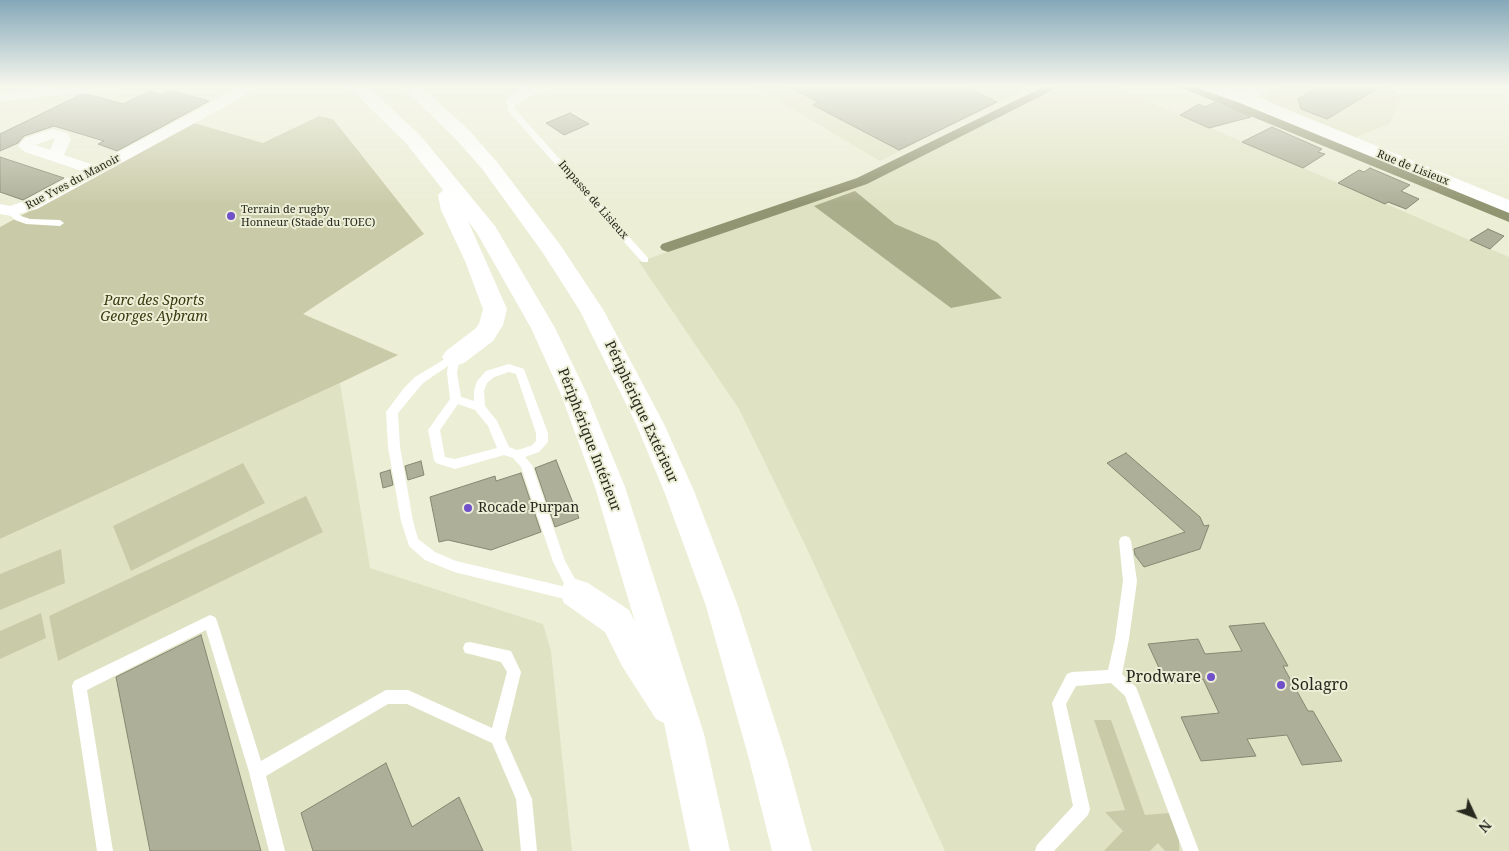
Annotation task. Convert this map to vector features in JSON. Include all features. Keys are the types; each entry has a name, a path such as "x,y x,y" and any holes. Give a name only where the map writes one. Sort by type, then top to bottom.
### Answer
{"main road":[{"name":"Périphérique Intérieur","path":"399,125 414,139 487,231 543,328 573,392 610,487 686,734 710,851"},
{"name":"Périphérique Extérieur","path":"451,125 479,153 553,251 592,311 650,424 722,606 768,759 792,851"},
{"name":"Rue de Lisieux","path":"1309,125 1509,207"},
{"path":"444,177 452,210 476,261 494,309 491,325 484,335 455,357"},
{"path":"576,593 616,621 634,655 686,734"}],"street":[{"name":"Rue Yves du Manoir","path":"6,210 31,204 180,125"},
{"path":"57,158 95,170"}],"lane":[{"name":"Impasse de Lisieux","path":"525,125 645,260"},
{"path":"6,210 18,218 29,222 60,223"},
{"path":"455,357 452,373 456,399 434,430 440,460 455,464 504,450 517,454 535,450 542,442 542,433 520,372 509,368 490,374 482,380 479,407"},
{"path":"455,357 419,380 392,412 391,423 395,454 407,521 413,542 430,556 454,566 561,592 576,593"},
{"path":"456,399 479,407 493,424 504,450"},
{"path":"517,454 526,465 558,562 576,593"},
{"path":"1114,676 1122,639 1130,581 1125,541"},
{"path":"105,851 79,686 210,621 257,772 277,851"},
{"path":"470,648 506,656 514,672 497,738 524,799 529,851"},
{"path":"1043,851 1082,809 1059,703 1072,680 1114,676 1131,692 1191,851"},
{"path":"257,772 386,698 408,697 497,738"}],"shaded area":[{"path":"819,125 954,125 880,161"},
{"path":"985,125 1203,125 1509,257 1509,851 945,851 808,551 739,409 639,262 816,199 868,183"},
{"path":"1321,125 1388,125 1353,138"},
{"path":"855,191 895,224 937,242 1002,298 951,308 814,206"},
{"path":"340,383 370,568 543,624 551,651 572,851 0,851 0,539"}],"green space":[{"name":"Parc des Sports Georges Aybram","path":"191,125 200,125 263,143 301,125 338,125 424,234 303,314 398,355 0,539 0,227"},
{"path":"243,463 265,503 131,571 113,526"},
{"path":"306,496 323,532 58,661 49,616"},
{"path":"61,549 65,583 0,610 0,574"},
{"path":"41,613 46,638 0,659 0,631"},
{"path":"1094,720 1111,720 1145,815 1169,813 1179,837 1179,851 1165,851 1158,843 1150,851 1104,851 1123,831 1105,812 1125,810"}],"building":[{"path":"19,125 165,125 117,151 98,144 104,141 54,126 24,136 18,143 0,151 0,134"},
{"path":"549,125 587,125 564,135"},
{"path":"851,125 951,125 899,150"},
{"path":"1202,125 1222,125 1209,128"},
{"path":"1272,127 1322,149 1318,152 1325,154 1303,168 1242,142"},
{"path":"0,157 64,178 23,200 0,192"},
{"path":"1370,168 1410,185 1401,191 1419,199 1406,209 1388,202 1385,204 1338,183 1359,170 1364,172"},
{"path":"1488,229 1504,236 1490,249 1470,240"},
{"path":"1126,453 1200,517 1204,526 1209,525 1200,549 1144,567 1135,555 1134,549 1185,532 1107,463"},
{"path":"556,460 579,518 555,527 535,468"},
{"path":"421,461 424,475 408,480 405,466"},
{"path":"390,470 393,485 383,488 380,473"},
{"name":"Rocade Purpan","path":"521,473 541,532 491,550 448,540 439,542 430,497 495,476 496,481"},
{"path":"1264,623 1288,666 1283,666 1308,711 1313,711 1342,761 1302,765 1287,735 1247,739 1256,756 1201,761 1181,717 1219,713 1203,679 1166,683 1148,644 1198,639 1205,654 1242,651 1229,626"},
{"path":"201,635 261,851 150,851 116,677"},
{"path":"386,763 412,827 459,797 483,851 313,851 301,813"}],"waterway":[{"path":"668,247 862,181 976,125"},
{"path":"1283,125 1509,217"}],"place":[{"name":"Terrain de rugby Honneur (Stade du TOEC)","path":"231,216"},
{"name":"Rocade Purpan","path":"468,508"},
{"name":"Prodware","path":"1211,677"},
{"name":"Solagro","path":"1281,685"}]}
